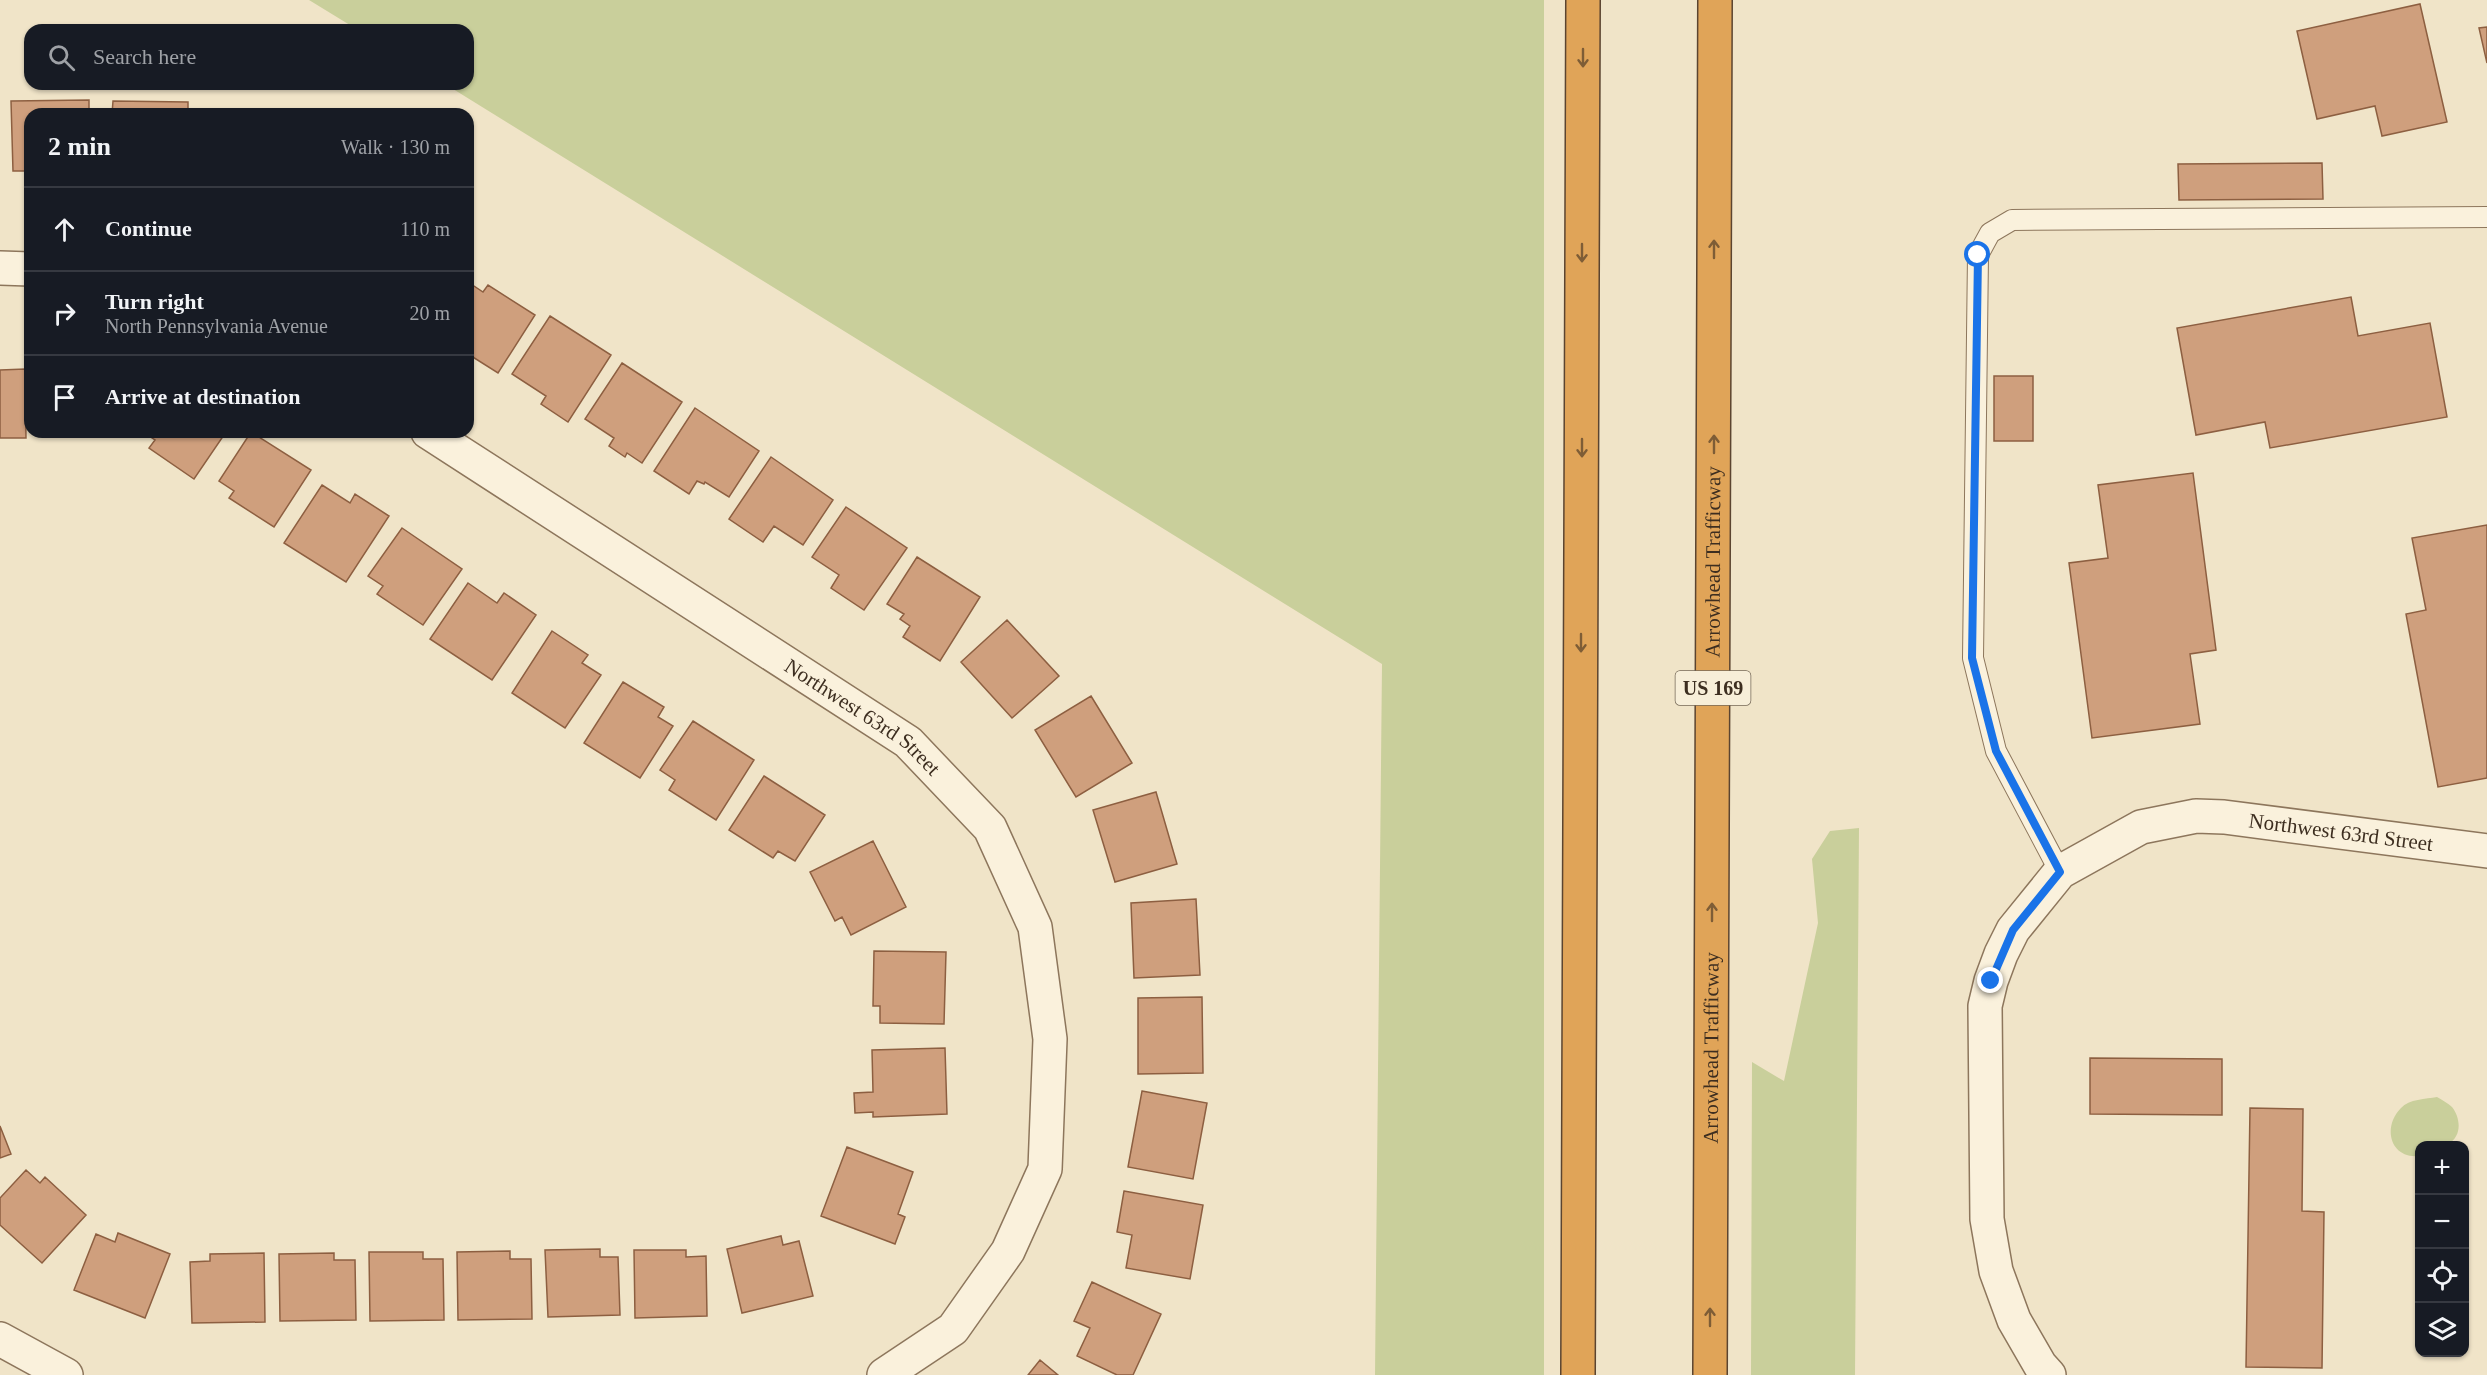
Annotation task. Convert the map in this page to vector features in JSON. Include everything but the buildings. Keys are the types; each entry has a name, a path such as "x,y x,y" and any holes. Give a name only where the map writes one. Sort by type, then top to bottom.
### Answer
{"highway":[{"path":"1578,1375 1583,0"},
{"name":"Arrowhead Trafficway","path":"1710,1375 1715,0"}],"street":[{"path":"0,268 24,269"},
{"name":"Northwest 63rd Street","path":"437,438 908,742 990,828 1035,927 1050,1039 1045,1169 1008,1251 953,1329 884,1375"},
{"name":"Northwest 63rd Street","path":"2060,872 2141,827 2196,816 2224,817 2487,851"},
{"path":"2049,1375 2040,1365 2014,1320 1996,1271 1987,1219 1985,1006 2001,954 2013,930 2060,872"},
{"path":"0,1339 66,1375"}],"lane":[{"path":"2060,872 1996,751 1972,658 1978,255 1990,233 2012,220 2487,218"}],"green space":[{"path":"309,0 1544,0 1544,1375 1375,1375 1382,664 455,90 474,90 474,24 348,24"},
{"path":"1859,828 1855,1375 1751,1375 1752,1062 1784,1081 1818,923 1812,859 1830,831"},
{"path":"2437,1097 2455,1111 2459,1127 2453,1141 2415,1141 2415,1156 2409,1156 2401,1152 2392,1140 2392,1124 2404,1105"}],"route":[{"path":"1978,255 1972,658 1996,751 2060,872 2013,930 1991,981"}]}
